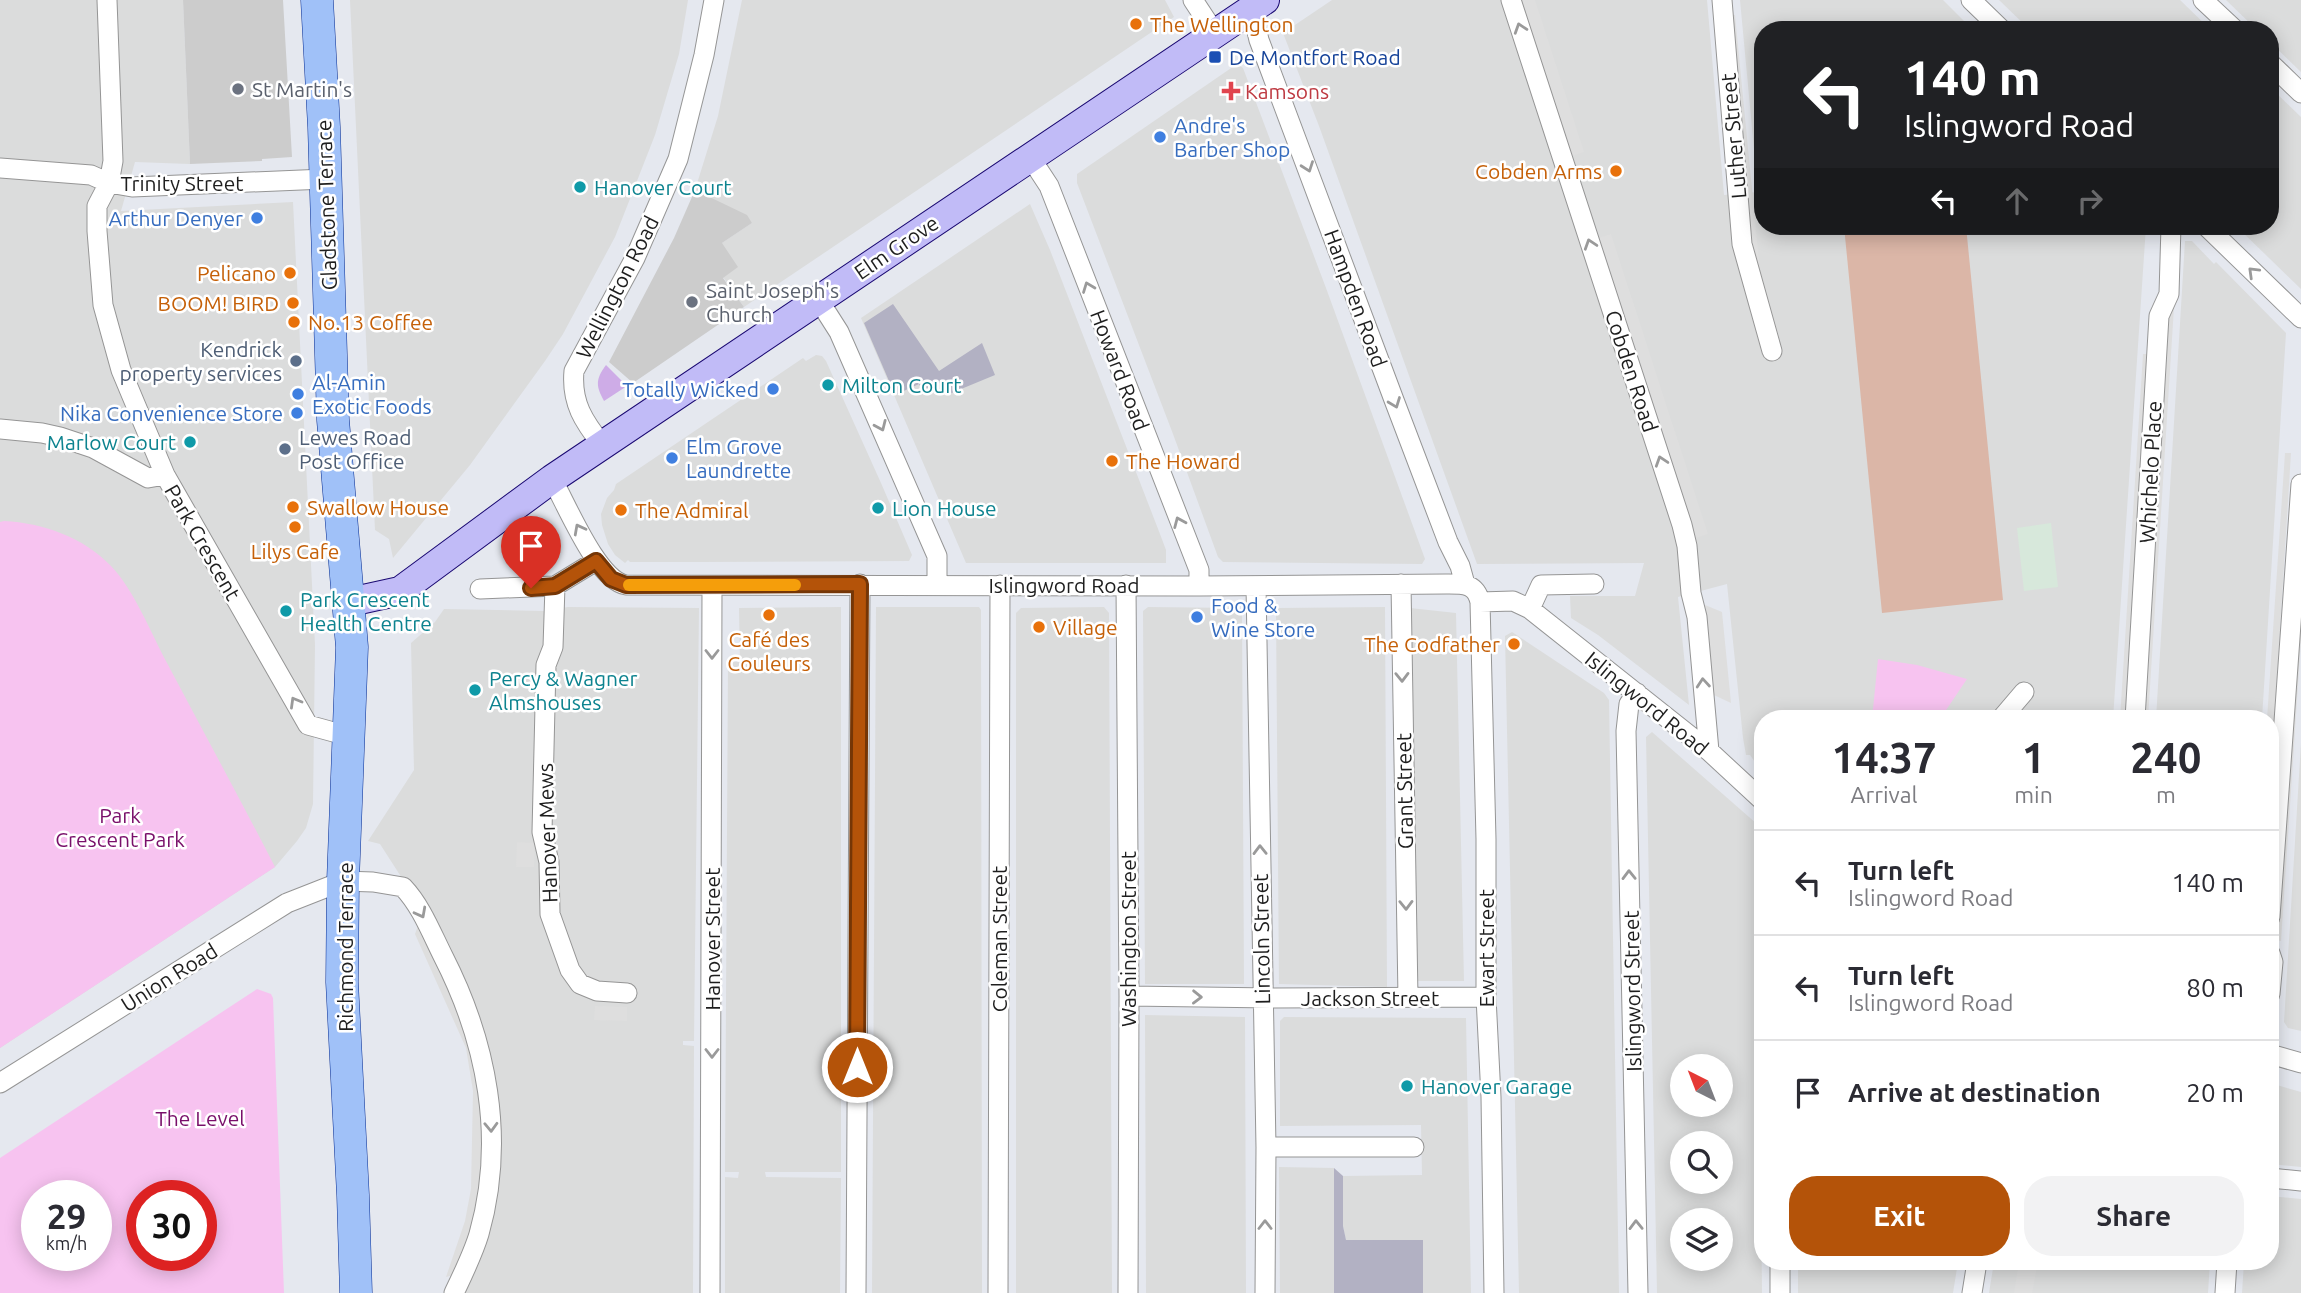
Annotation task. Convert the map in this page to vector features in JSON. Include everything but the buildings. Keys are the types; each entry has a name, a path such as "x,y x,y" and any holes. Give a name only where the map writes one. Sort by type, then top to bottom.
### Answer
{"main road":[{"name":"Gladstone Terrace","path":"317,0 329,327 337,463 350,602"},
{"name":"Richmond Terrace","path":"350,602 352,647 342,982 356,1293"}],"street":[{"path":"107,0 113,161 109,183 97,206 98,265 103,305 121,370 165,475"},
{"name":"Wellington Road","path":"603,446 577,408 573,391 574,371 635,258 678,159 704,55 713,0"},
{"path":"1193,0 1216,35"},
{"name":"Cobden Road","path":"1511,0 1682,525 1687,546 1691,593 1698,617 1709,751"},
{"name":"Luther Street","path":"1722,0 1742,244 1772,351"},
{"path":"1971,0 1993,21"},
{"path":"2203,0 2225,21"},
{"name":"Elm Grove","path":"350,602 401,591 552,479 1259,5"},
{"name":"Hampden Road","path":"1259,5 1259,40 1465,584"},
{"path":"2279,72 2301,93"},
{"name":"Howard Road","path":"1030,157 1049,186 1199,570 1199,586"},
{"name":"Trinity Street","path":"0,168 91,175 109,183 132,187 325,179"},
{"name":"Whichelo Place","path":"2136,710 2159,316 2169,294 2171,235"},
{"path":"2215,235 2301,318"},
{"path":"818,299 839,332 937,556 937,584"},
{"name":"Park Crescent","path":"0,429 60,437 93,447 148,478 165,475 308,725 348,737"},
{"name":"Islingword Road","path":"552,479 596,561 611,579 621,584 1465,584"},
{"path":"2279,791 2301,484"},
{"path":"480,589 555,586 596,561"},
{"path":"856,1293 860,584"},
{"name":"Grant Street","path":"1401,584 1408,997"},
{"path":"1465,584 1473,587 1480,602"},
{"path":"1530,609 1541,585 1594,584"},
{"name":"Coleman Street","path":"998,1293 1000,585"},
{"name":"Washington Street","path":"1126,585 1128,1293"},
{"name":"Hanover Mews","path":"555,586 553,647 546,665 542,832 549,862 550,914 570,970 580,984 597,991 627,993"},
{"name":"Hanover Street","path":"710,1293 712,586"},
{"name":"Lincoln Street","path":"1256,586 1266,1147 1265,1293"},
{"name":"Islingword Road","path":"1480,602 1513,601 1530,609 1709,751 1754,793"},
{"name":"Ewart Street","path":"1480,602 1494,1293"},
{"path":"2009,710 2024,692"},
{"name":"Islingword Street","path":"1637,693 1629,704 1626,731 1638,1293"},
{"path":"343,881 403,887 412,896 457,983 480,1047 488,1086 492,1131 489,1177 478,1235 454,1293"},
{"name":"Union Road","path":"0,1083 287,903 343,881"},
{"name":"Jackson Street","path":"1129,996 1486,998"},
{"path":"2279,1057 2301,1063"},
{"path":"1266,1147 1414,1147"},
{"path":"2279,1179 2301,1181"},
{"path":"1780,1270 1780,1293"},
{"path":"1972,1293 1976,1270"},
{"path":"2225,1293 2226,1270"}],"shaded area":[{"path":"0,0 183,0 190,164 135,162 121,211 293,202 315,645 313,804 306,828 297,841 275,867 0,1048"},
{"name":"St Martin's","path":"183,0 283,0 292,157 190,164"},
{"path":"350,0 688,0 679,54 655,135 615,237 563,334 545,361 470,465 393,558 389,539 375,530"},
{"path":"742,0 1165,0 1174,17 744,307 723,277 722,243 752,223 695,190 718,116"},
{"path":"1332,0 1707,0 1724,195 1754,192 1754,235 2145,235 2114,710 1754,710 1754,761 1750,755 1746,755 1743,738 1727,584 1678,597 1689,705 1598,635 1571,618 1570,596 1635,596 1644,563 1477,564 1283,33"},
{"path":"1519,0 1535,0 1584,152 1569,157"},
{"path":"1740,0 1943,0 1964,21 1754,21 1754,149"},
{"path":"1999,0 2180,0 2202,21 2021,21"},
{"path":"2226,0 2301,0 2301,72 2279,51 2279,21 2248,21"},
{"path":"1735,15 1754,210 1754,235 1756,235 1760,271 1753,272 1728,16"},
{"path":"1237,64 1243,68 1326,288 1425,559 1422,564 1223,562 1218,557 1077,183 1077,174"},
{"path":"2279,96 2301,117 2301,289 2245,235 2279,235"},
{"path":"695,190 747,215 752,223 722,243 738,267 723,278 744,307 633,383 609,362 674,238"},
{"path":"1030,204 1160,534 1166,550 1166,563 966,563 861,318"},
{"path":"1611,234 1708,534 1693,539 1595,239"},
{"path":"1845,235 1967,235 2003,600 1882,613"},
{"path":"2185,241 2192,241 2286,333 2263,710 2157,710"},
{"path":"893,304 939,371 982,343 995,375 949,394 942,382 922,390 919,384 895,395 864,323"},
{"path":"2168,306 2174,307 2149,710 2143,710"},
{"path":"2143,354 2150,354 2128,710 2121,710"},
{"path":"816,355 822,356 826,361 912,555 909,561 628,560 625,563 615,555 608,544 601,514 616,484 803,358 806,361"},
{"path":"606,365 627,386 604,401 598,383"},
{"path":"2285,453 2291,453 2275,710 2268,710"},
{"path":"2051,523 2058,587 2024,591 2017,528"},
{"path":"1705,605 1722,612 1731,703 1714,695"},
{"path":"568,607 699,608 694,1041 683,1041 683,1045 694,1046 693,1293 461,1293 493,1096 434,928 380,844 368,841 414,770 411,643 435,622 444,609 543,611"},
{"path":"841,607 841,1172 765,1172 766,1177 841,1178 840,1293 725,1293 725,1177 738,1178 739,1172 725,1172 728,662 740,662 739,608"},
{"path":"876,607 979,607 981,610 982,1293 872,1293"},
{"path":"1104,607 1109,613 1112,1293 1016,1293 1016,613 1021,608"},
{"path":"1148,607 1239,608 1242,612 1244,984 1145,984 1143,611"},
{"path":"1385,607 1387,987 1279,984 1276,611 1279,608"},
{"path":"1410,608 1456,613 1464,981 1417,981"},
{"path":"2295,622 2301,623 2301,640 2281,941 2279,876"},
{"path":"1512,632 1604,693 1609,700 1619,1293 1519,1293 1505,636"},
{"path":"1652,732 1754,821 1754,1270 1762,1270 1762,1293 1657,1293 1646,737"},
{"path":"2301,743 2301,1031 2288,1028 2284,1022"},
{"path":"517,842 535,843 534,867 516,867"},
{"path":"420,920 476,1039 488,1154 462,1273 446,1277 465,1221 471,1189 473,1091 466,1048 415,934"},
{"path":"595,1006 627,1007 627,1021 594,1020"},
{"path":"1145,1015 1245,1017 1246,1293 1146,1293"},
{"path":"1284,1017 1466,1018 1471,1293 1423,1293 1423,1240 1346,1241 1343,1226 1343,1176 1422,1175 1421,1125 1280,1126 1280,1021"},
{"path":"2279,1086 2301,1092 2301,1167 2279,1165"},
{"path":"1279,1167 1334,1168 1334,1293 1280,1293"},
{"path":"1334,1168 1343,1176 1343,1226 1346,1240 1423,1240 1423,1293 1334,1293"},
{"path":"2279,1197 2301,1199 2301,1293 2242,1293 2243,1270 2279,1270"},
{"path":"1798,1270 1957,1270 1953,1293 1798,1293"},
{"path":"1993,1270 2209,1270 2208,1293 1989,1293"},
{"path":"2018,1270 2036,1270 2032,1293 2014,1293"}],"green space":[{"name":"Park Crescent Park","path":"0,522 62,533 100,556 119,576 142,612 275,867 0,1048"},
{"path":"1878,659 1917,665 1967,679 1946,710 1873,710"},
{"name":"The Level","path":"257,989 271,994 284,1293 0,1293 0,1158"}],"slow traffic":[{"path":"629,585 795,585"}],"place":[{"name":"The Wellington","path":"1136,24"},
{"name":"De Montfort Road","path":"1215,57"},
{"name":"St Martin's","path":"238,89"},
{"name":"Kamsons","path":"1231,91"},
{"name":"Andre's Barber Shop","path":"1160,137"},
{"name":"Cobden Arms","path":"1616,171"},
{"name":"Hanover Court","path":"580,187"},
{"name":"Arthur Denyer","path":"257,218"},
{"name":"Pelicano","path":"290,273"},
{"name":"Saint Joseph's Church","path":"692,302"},
{"name":"BOOM! BIRD","path":"293,303"},
{"name":"No.13 Coffee","path":"294,322"},
{"name":"Kendrick property services","path":"296,361"},
{"name":"Milton Court","path":"828,385"},
{"name":"Totally Wicked","path":"773,389"},
{"name":"Al-Amin Exotic Foods","path":"298,394"},
{"name":"Nika Convenience Store","path":"297,413"},
{"name":"Marlow Court","path":"190,442"},
{"name":"Lewes Road Post Office","path":"285,449"},
{"name":"Elm Grove Laundrette","path":"672,458"},
{"name":"The Howard","path":"1112,461"},
{"name":"Swallow House","path":"293,507"},
{"name":"Lion House","path":"878,508"},
{"name":"The Admiral","path":"621,510"},
{"name":"Lilys Cafe","path":"295,527"},
{"name":"Park Crescent Health Centre","path":"286,611"},
{"name":"Café des Couleurs","path":"769,615"},
{"name":"Food & Wine Store","path":"1197,617"},
{"name":"Village","path":"1039,627"},
{"name":"The Codfather","path":"1514,644"},
{"name":"Percy & Wagner Almshouses","path":"475,690"},
{"name":"Hanover Garage","path":"1407,1086"}],"route":[{"path":"531,588 555,586 596,561 611,579 626,585 860,584 857,1067"}]}
